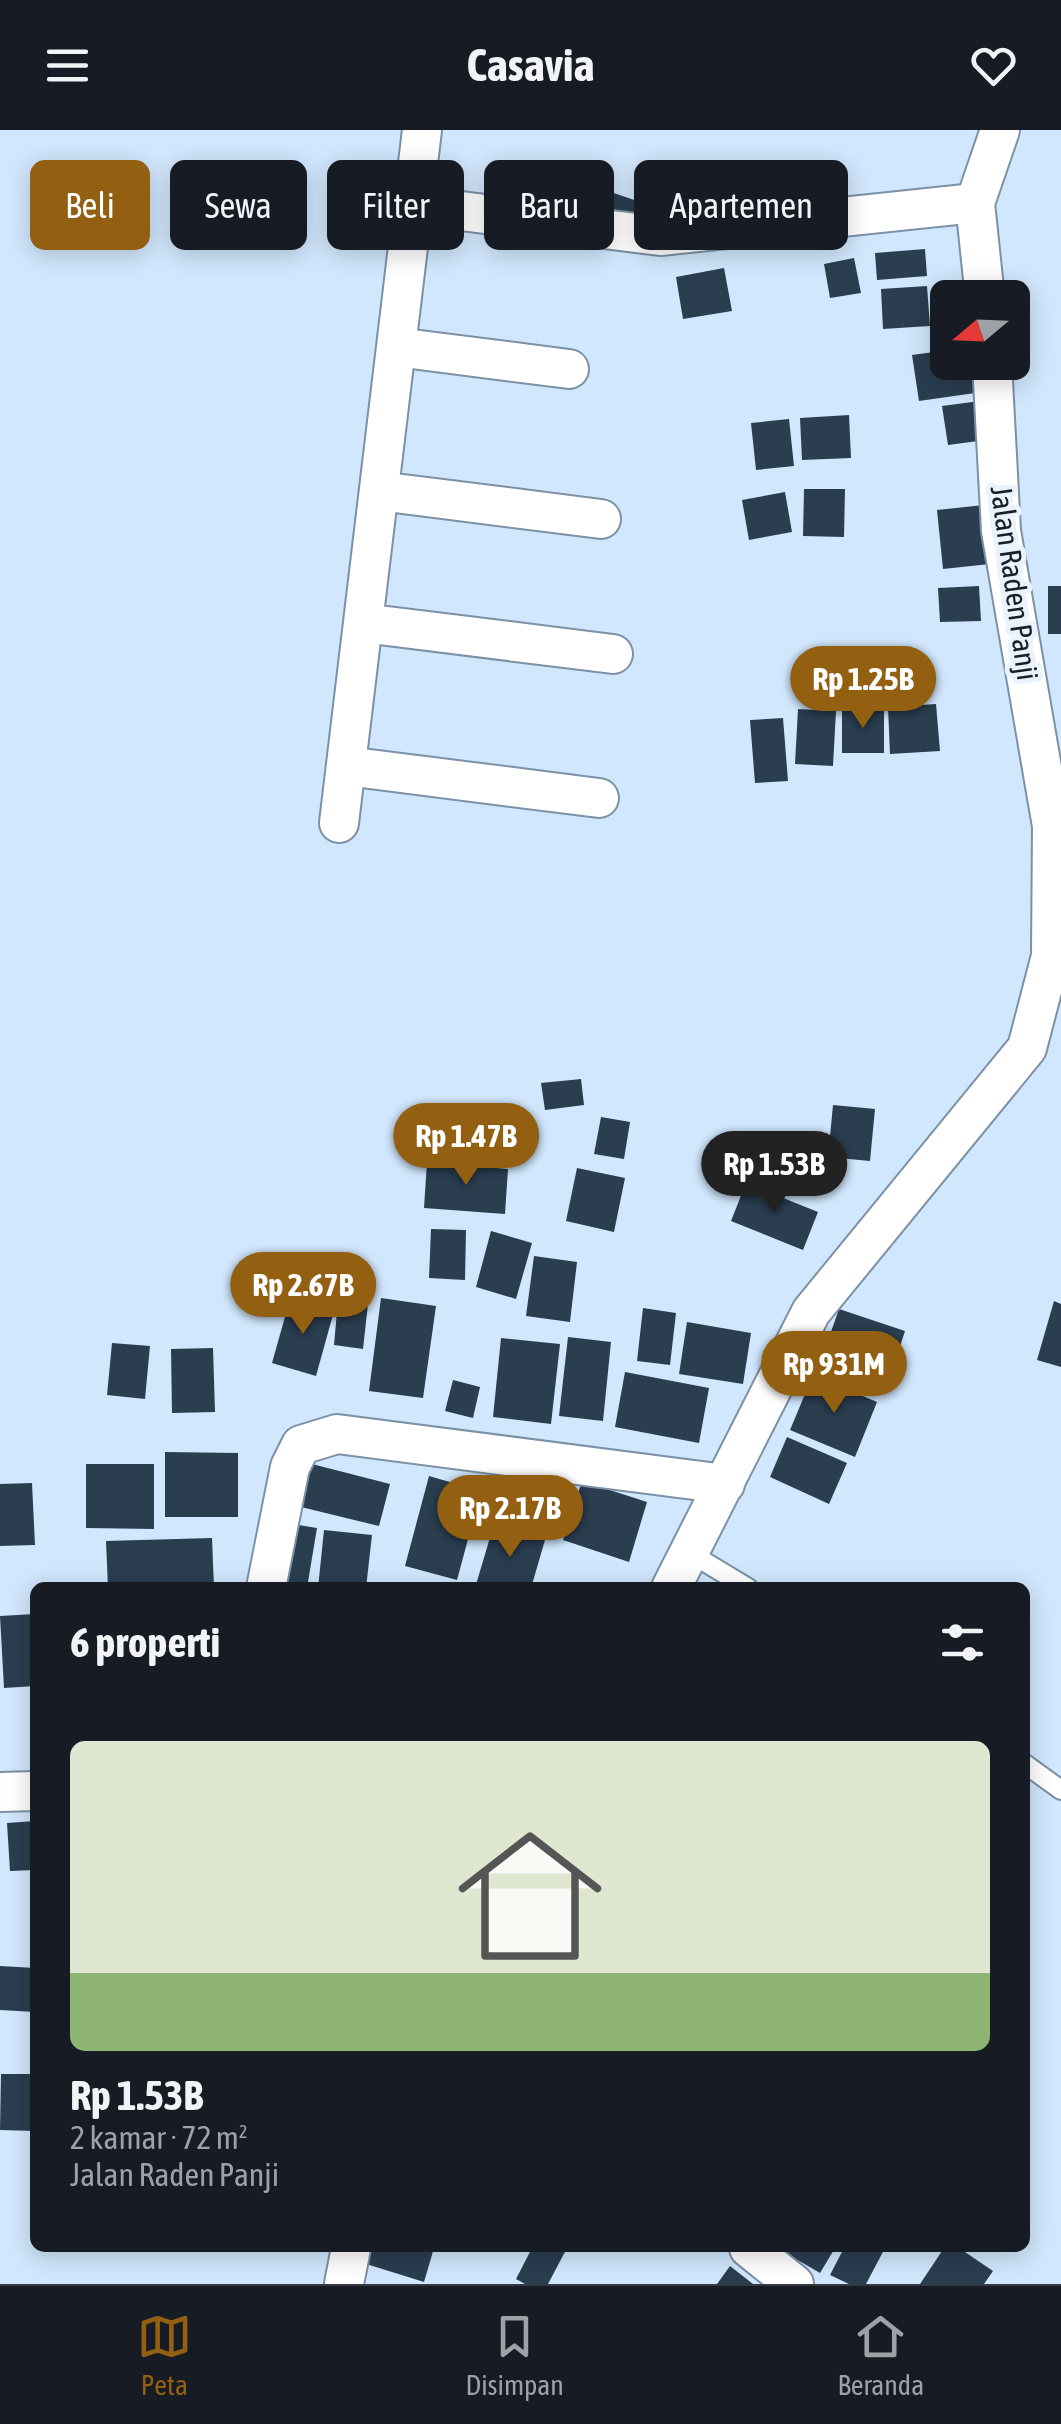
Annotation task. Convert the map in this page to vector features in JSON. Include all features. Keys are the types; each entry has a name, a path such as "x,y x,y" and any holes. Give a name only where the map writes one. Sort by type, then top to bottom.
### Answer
{"street":[{"path":"418,160 422,130"},
{"path":"983,280 975,203 1000,130"},
{"path":"464,212 660,236 975,203"},
{"path":"339,822 408,250"},
{"path":"396,348 569,369"},
{"name":"Jalan Raden Panji","path":"674,1582 811,1312 1027,1048 1051,956 1052,826 1001,531 993,380"},
{"path":"379,491 601,519"},
{"path":"364,623 612,654"},
{"path":"346,766 599,798"},
{"path":"267,1582 290,1467 301,1445 337,1434 725,1484"},
{"path":"0,1792 30,1791"},
{"path":"344,2284 350,2252"},
{"path":"754,2252 794,2284"}],"lane":[{"path":"690,1553 738,1582"},
{"path":"1030,1768 1061,1790"}],"building":[{"path":"614,193 634,200 634,217 614,209"},
{"path":"925,249 927,276 877,280 875,253"},
{"path":"854,258 861,293 830,298 824,264"},
{"path":"724,268 732,311 683,319 676,277"},
{"path":"927,286 930,326 883,329 881,289"},
{"path":"930,352 930,380 973,380 975,393 919,401 912,355"},
{"path":"980,401 986,440 948,445 942,406"},
{"path":"849,415 851,458 802,460 800,418"},
{"path":"789,419 794,466 756,470 751,423"},
{"path":"804,489 845,489 844,537 803,536"},
{"path":"785,492 792,532 749,540 742,500"},
{"path":"984,505 990,564 943,569 937,510"},
{"path":"979,586 981,621 940,622 938,588"},
{"path":"1048,586 1061,586 1061,634 1048,634"},
{"path":"936,704 940,751 890,754 888,707"},
{"path":"884,708 884,753 842,753 842,709"},
{"path":"798,709 836,711 833,766 795,764"},
{"path":"783,718 788,781 755,783 750,720"},
{"path":"581,1079 584,1105 545,1110 541,1083"},
{"path":"428,1104 516,1114 510,1160 423,1150"},
{"path":"833,1105 875,1109 870,1161 828,1157"},
{"path":"601,1117 630,1122 624,1159 594,1154"},
{"path":"427,1162 508,1169 505,1214 424,1208"},
{"path":"577,1168 625,1178 614,1232 566,1221"},
{"path":"746,1183 818,1212 803,1250 731,1221"},
{"path":"431,1229 466,1230 465,1280 429,1278"},
{"path":"491,1231 532,1243 516,1299 476,1287"},
{"path":"534,1256 577,1262 570,1322 526,1316"},
{"path":"381,1298 436,1306 423,1398 369,1391"},
{"path":"290,1299 334,1311 316,1376 272,1363"},
{"path":"338,1300 368,1304 363,1349 334,1345"},
{"path":"1054,1301 1061,1304 1061,1367 1037,1360"},
{"path":"643,1308 676,1313 670,1365 637,1361"},
{"path":"839,1309 905,1331 886,1389 819,1366"},
{"path":"687,1322 751,1333 743,1384 679,1374"},
{"path":"568,1337 611,1342 603,1421 559,1416"},
{"path":"501,1338 560,1344 551,1424 493,1417"},
{"path":"112,1343 150,1346 145,1399 107,1395"},
{"path":"213,1348 215,1412 172,1413 171,1349"},
{"path":"625,1372 709,1388 699,1443 615,1427"},
{"path":"813,1375 877,1402 855,1457 790,1430"},
{"path":"453,1380 480,1387 473,1418 445,1411"},
{"path":"787,1437 847,1463 829,1504 770,1477"},
{"path":"165,1452 238,1453 238,1517 165,1517"},
{"path":"86,1464 154,1464 154,1529 86,1528"},
{"path":"312,1464 390,1484 379,1526 301,1507"},
{"path":"527,1469 561,1476 552,1526 517,1518"},
{"path":"429,1476 481,1491 457,1580 405,1566"},
{"path":"582,1481 647,1502 629,1562 563,1540"},
{"path":"32,1483 35,1545 0,1546 0,1484"},
{"path":"286,1523 317,1528 308,1582 280,1582"},
{"path":"494,1524 545,1540 533,1582 477,1582"},
{"path":"324,1530 372,1535 367,1582 319,1582"},
{"path":"212,1538 214,1582 108,1582 106,1541"},
{"path":"30,1614 30,1686 4,1688 0,1616"},
{"path":"30,1821 30,1870 10,1871 7,1823"},
{"path":"0,1966 30,1968 30,2012 0,2010"},
{"path":"1,2074 30,2074 30,2131 0,2130"},
{"path":"364,2252 433,2252 424,2282 360,2262"},
{"path":"530,2252 565,2252 548,2284 525,2284 516,2279"},
{"path":"784,2252 833,2252 820,2273"},
{"path":"842,2252 883,2252 866,2284 849,2284 830,2275"},
{"path":"941,2252 965,2252 993,2271 984,2284 920,2284"},
{"path":"730,2266 753,2284 717,2284"}]}
